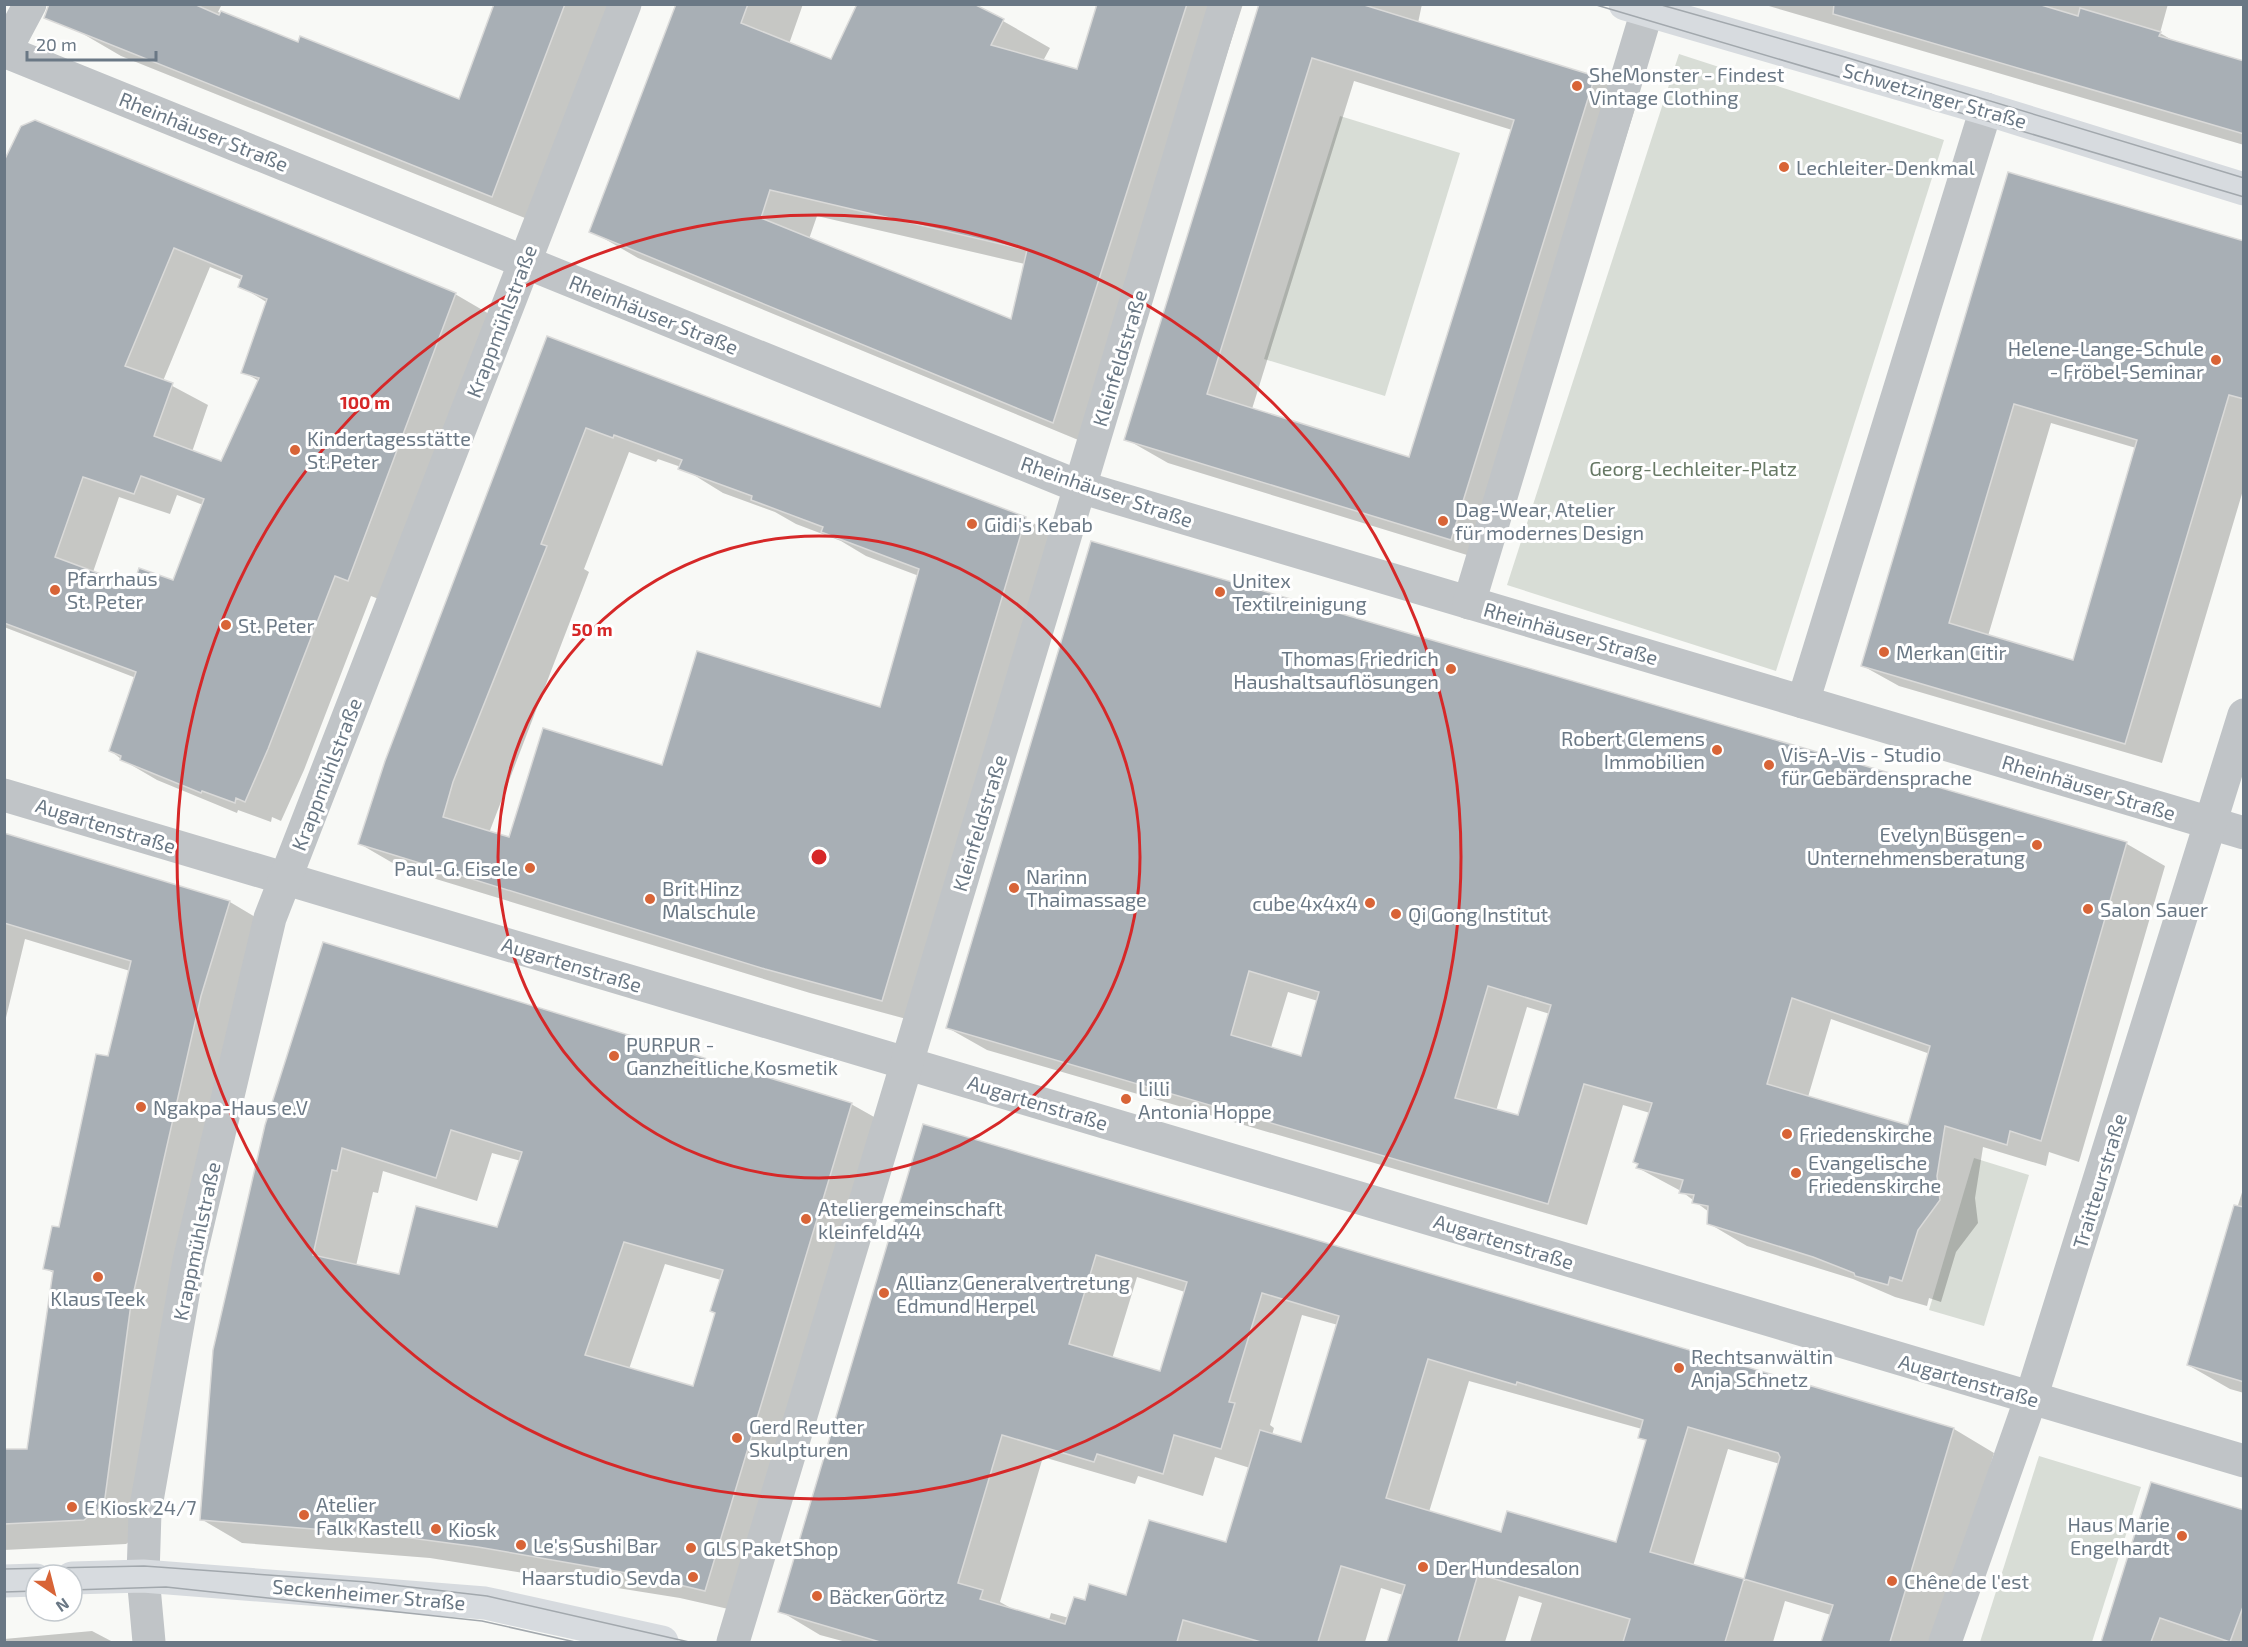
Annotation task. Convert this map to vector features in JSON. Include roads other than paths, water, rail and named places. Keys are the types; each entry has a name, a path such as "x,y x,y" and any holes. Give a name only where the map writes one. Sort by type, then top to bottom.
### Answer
{"street":[{"path":"5,52 30,4"},
{"name":"Krappmühlstraße","path":"149,1642 143,1576 145,1512 189,1261 270,918 625,4"},
{"name":"Kleinfeldstraße","path":"733,1642 1225,4"},
{"path":"1468,603 1636,8"},
{"name":"Schwetzinger Straße","path":"1636,8 1986,109 2244,189"},
{"name":"Rheinhäuser Straße","path":"5,52 1080,487 2244,833"},
{"path":"1803,702 1986,109"},
{"name":"Traitteurstraße","path":"1945,1642 2031,1398 2244,715"},
{"name":"Augartenstraße","path":"4,795 2244,1461"},
{"name":"Seckenheimer Straße","path":"84,1578 143,1576 485,1603 662,1642"},
{"path":"4,1581 24,1580"}],"tram line":[{"path":"1593,4 2244,197"},
{"path":"1658,4 1845,57 2244,178"},
{"path":"4,1569 144,1566 367,1582 487,1596 689,1642"},
{"path":"84,1590 166,1587 482,1621 575,1642"},
{"path":"4,1592 24,1591"}],"place":[{"name":"SheMonster - Findest Vintage Clothing","path":"1577,86"},
{"name":"Lechleiter-Denkmal","path":"1784,167"},
{"name":"Helene-Lange-Schule - Fröbel-Seminar","path":"2216,360"},
{"name":"Kindertagesstätte St.Peter","path":"295,450"},
{"name":"Dag-Wear, Atelier für modernes Design","path":"1443,521"},
{"name":"Gidi's Kebab","path":"972,524"},
{"name":"Pfarrhaus St. Peter","path":"55,590"},
{"name":"Unitex Textilreinigung","path":"1220,592"},
{"name":"St. Peter","path":"226,625"},
{"name":"Merkan Citir","path":"1884,652"},
{"name":"Thomas Friedrich Haushaltsauflösungen","path":"1451,669"},
{"name":"Robert Clemens Immobilien","path":"1717,750"},
{"name":"Vis-A-Vis - Studio für Gebärdensprache","path":"1769,765"},
{"name":"Evelyn Büsgen - Unternehmensberatung","path":"2037,845"},
{"name":"Paul-G. Eisele","path":"530,868"},
{"name":"Narinn Thaimassage","path":"1014,888"},
{"name":"Brit Hinz Malschule","path":"650,899"},
{"name":"cube 4x4x4","path":"1370,903"},
{"name":"Salon Sauer","path":"2088,909"},
{"name":"Qi Gong Institut","path":"1396,914"},
{"name":"PURPUR - Ganzheitliche Kosmetik","path":"614,1056"},
{"name":"Lilli Antonia Hoppe","path":"1126,1099"},
{"name":"Ngakpa-Haus e.V","path":"141,1107"},
{"name":"Friedenskirche","path":"1787,1134"},
{"name":"Evangelische Friedenskirche","path":"1796,1173"},
{"name":"Ateliergemeinschaft kleinfeld44","path":"806,1219"},
{"name":"Klaus Teek","path":"98,1277"},
{"name":"Allianz Generalvertretung Edmund Herpel","path":"884,1293"},
{"name":"Rechtsanwältin Anja Schnetz","path":"1679,1368"},
{"name":"Gerd Reutter Skulpturen","path":"737,1438"},
{"name":"E Kiosk 24/7","path":"72,1507"},
{"name":"Atelier Falk Kastell","path":"304,1515"},
{"name":"Kiosk","path":"436,1529"},
{"name":"Haus Marie Engelhardt","path":"2182,1536"},
{"name":"Le's Sushi Bar","path":"521,1545"},
{"name":"GLS PaketShop","path":"691,1548"},
{"name":"Der Hundesalon","path":"1423,1567"},
{"name":"Haarstudio Sevda","path":"693,1577"},
{"name":"Chêne de l'est","path":"1892,1581"},
{"name":"Bäcker Görtz","path":"817,1596"}],"park label":[{"name":"Georg-Lechleiter-Platz","path":"1693,468"}]}
